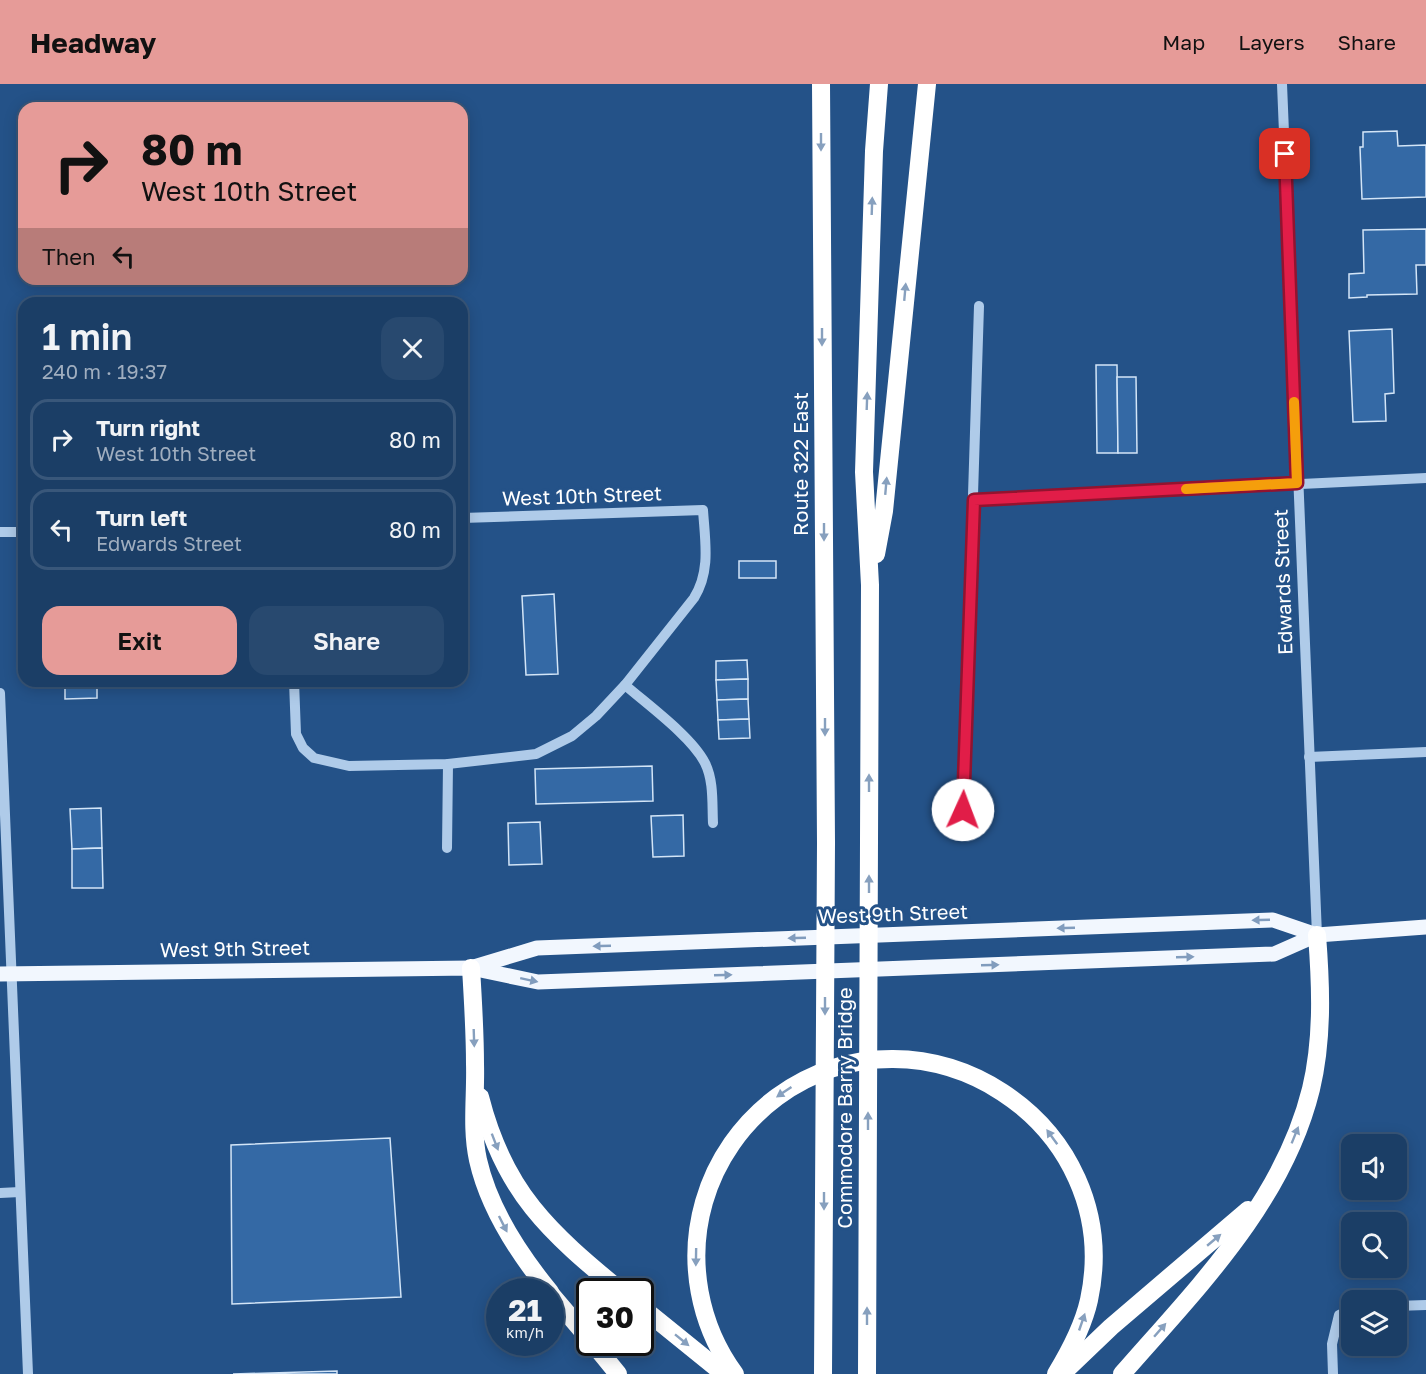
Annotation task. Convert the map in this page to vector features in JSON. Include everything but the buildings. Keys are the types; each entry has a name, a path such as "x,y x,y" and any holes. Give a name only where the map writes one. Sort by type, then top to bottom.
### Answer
{"highway":[{"name":"Route 322 East","path":"821,84 826,843"},
{"path":"870,585 864,472 874,151 879,84"},
{"path":"870,585 884,511 927,84"},
{"name":"Commodore Barry Bridge","path":"867,1374 870,585"},
{"name":"Commodore Barry Bridge","path":"823,1374 826,843"},
{"path":"1122,1374 1221,1258 1270,1188 1293,1142 1311,1088 1319,1031 1320,974 1317,935"},
{"path":"471,968 475,1065 474,1136 478,1161 485,1184 506,1231 540,1278"},
{"path":"735,1374 715,1341 705,1316 696,1265 701,1214 718,1165 748,1122 788,1089 834,1068 860,1061 894,1059 937,1063 962,1070 993,1085 1028,1110 1046,1130 1075,1173 1090,1222 1093,1248 1092,1274 1089,1300 1082,1325 1056,1374"},
{"path":"475,1065 483,1108 495,1145 520,1192 556,1236 606,1278"},
{"path":"1062,1374 1084,1351 1242,1215 1270,1188"},
{"path":"564,1309 576,1323"},
{"path":"654,1317 724,1374"},
{"path":"603,1356 618,1374"}],"main road":[{"name":"West 9th Street","path":"471,968 537,948 1273,920 1317,935"},
{"name":"West 9th Street","path":"6,973 471,968 538,982 574,981 1274,954 1317,935 1426,927"}],"street":[{"name":"Edwards Street","path":"1282,84 1317,935"},
{"path":"963,810 979,306"},
{"path":"974,500 1426,478"},
{"name":"West 10th Street","path":"468,518 703,510 706,554 702,585 625,685"},
{"path":"0,532 18,532"},
{"path":"294,687 296,734 303,748 314,758 349,766 448,764 537,754 572,736 596,716 625,685 692,745 706,764 712,793 712,824"},
{"path":"0,693 6,973 20,1192 28,1374"},
{"path":"1308,757 1426,752"},
{"path":"447,848 448,764"},
{"path":"0,1193 20,1192"},
{"path":"1407,1306 1426,1305"},
{"path":"1333,1374 1332,1344 1341,1314"}],"slow traffic":[{"path":"1186,489 1297,483 1294,402"}],"route":[{"path":"963,810 974,500 1297,483 1285,154"}]}
